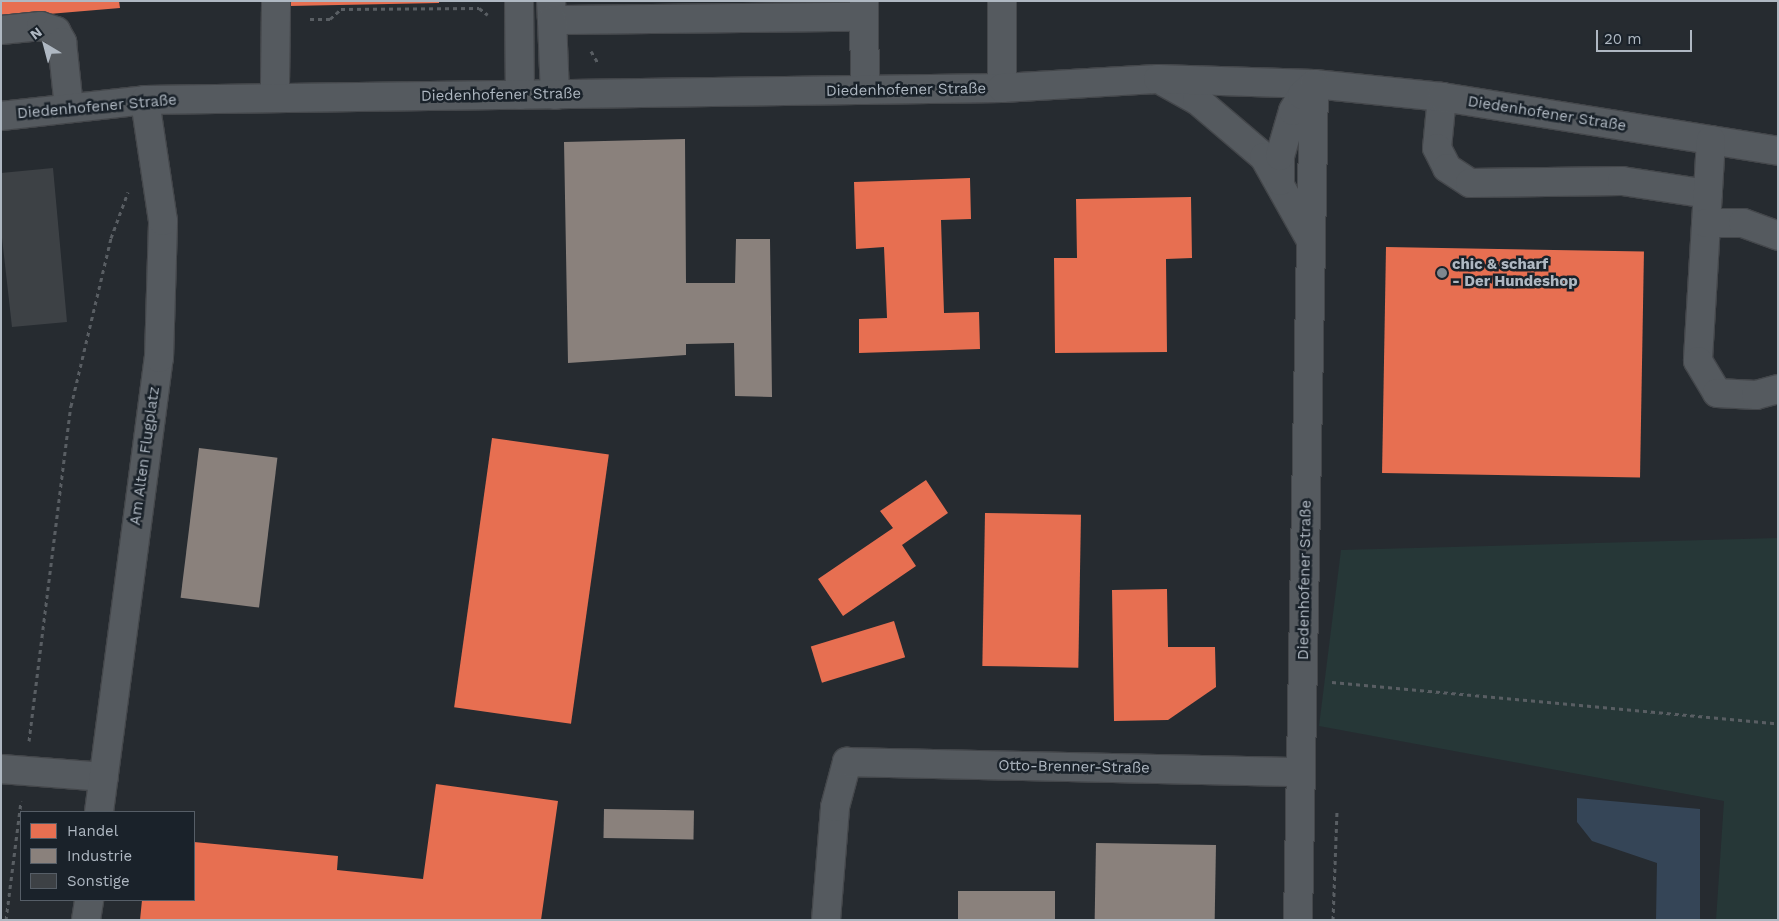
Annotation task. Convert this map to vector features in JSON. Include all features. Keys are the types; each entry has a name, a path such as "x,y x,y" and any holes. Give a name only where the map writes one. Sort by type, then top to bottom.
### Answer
{"street":[{"path":"275,86 276,1"},
{"path":"518,1 520,95"},
{"name":"Diedenhofener Straße","path":"1002,1 1002,88"},
{"path":"555,94 551,11 864,9 865,90"},
{"path":"1,30 41,26 56,31 62,42 69,108"},
{"name":"Diedenhofener Straße","path":"1158,79 1197,100 1222,118 1264,157 1280,180 1311,240"},
{"name":"Diedenhofener Straße","path":"1,116 145,100 1002,88 1158,79 1314,84 1442,97 1778,151"},
{"path":"1280,180 1284,134 1292,111 1302,95 1314,84"},
{"name":"Diedenhofener Straße","path":"1298,920 1314,84"},
{"path":"1442,97 1437,148 1447,168 1470,183 1622,181 1708,194"},
{"name":"Am Alten Flugplatz","path":"99,811 158,358 163,220 145,100"},
{"path":"1711,140 1698,361 1717,393 1756,395 1778,390"},
{"path":"1706,223 1742,223 1778,236"},
{"name":"Otto-Brenner-Straße","path":"826,920 835,807 847,762 1300,772"},
{"path":"13,769 104,776"},
{"path":"86,920 89,901"}],"path":[{"path":"310,19 330,19 341,9 479,8 492,18"},
{"path":"6,920 13,769 71,406 111,238 124,196 154,161"},
{"path":"1304,677 1346,684 1778,723"},
{"path":"1333,920 1337,809"}],"shaded area":[{"path":"1778,538 1778,920 1716,920 1724,801 1319,726 1341,550"}],"water":[{"path":"1577,798 1700,809 1700,920 1656,920 1657,863 1592,841 1577,822"}],"building: Handel":[{"path":"1,1 119,1 120,8 1,18"},
{"path":"288,1 439,1 439,3 289,6"},
{"path":"970,178 971,219 941,220 944,313 979,312 980,349 859,353 859,319 887,318 884,247 856,249 854,182"},
{"path":"1191,197 1192,258 1166,259 1167,352 1055,353 1054,258 1077,258 1076,199"},
{"path":"1386,247 1644,252 1640,477 1382,473"},
{"path":"492,438 609,454 571,724 454,707"},
{"path":"926,480 948,513 902,545 916,566 843,616 818,579 893,528 880,511"},
{"path":"985,513 1081,515 1078,668 982,666"},
{"path":"1167,589 1168,647 1215,647 1216,687 1168,720 1114,721 1112,590"},
{"path":"894,621 905,657 822,683 811,646"},
{"path":"436,784 558,801 541,920 140,920 142,901 195,901 195,842 338,856 337,870 423,879"}],"building: Industrie":[{"path":"685,139 686,283 735,283 736,239 770,239 772,397 735,396 734,343 686,344 686,355 568,363 564,142"},
{"path":"199,448 277,458 259,608 181,598"},
{"path":"604,809 694,811 693,840 603,838"},
{"path":"1096,843 1216,845 1215,920 1095,920"},
{"path":"958,891 1055,891 1055,920 958,920"}],"building: Sonstige":[{"path":"53,168 67,322 12,327 1,229 1,173"}],"place":[{"name":"chic & scharf - Der Hundeshop","path":"1442,273"}]}
